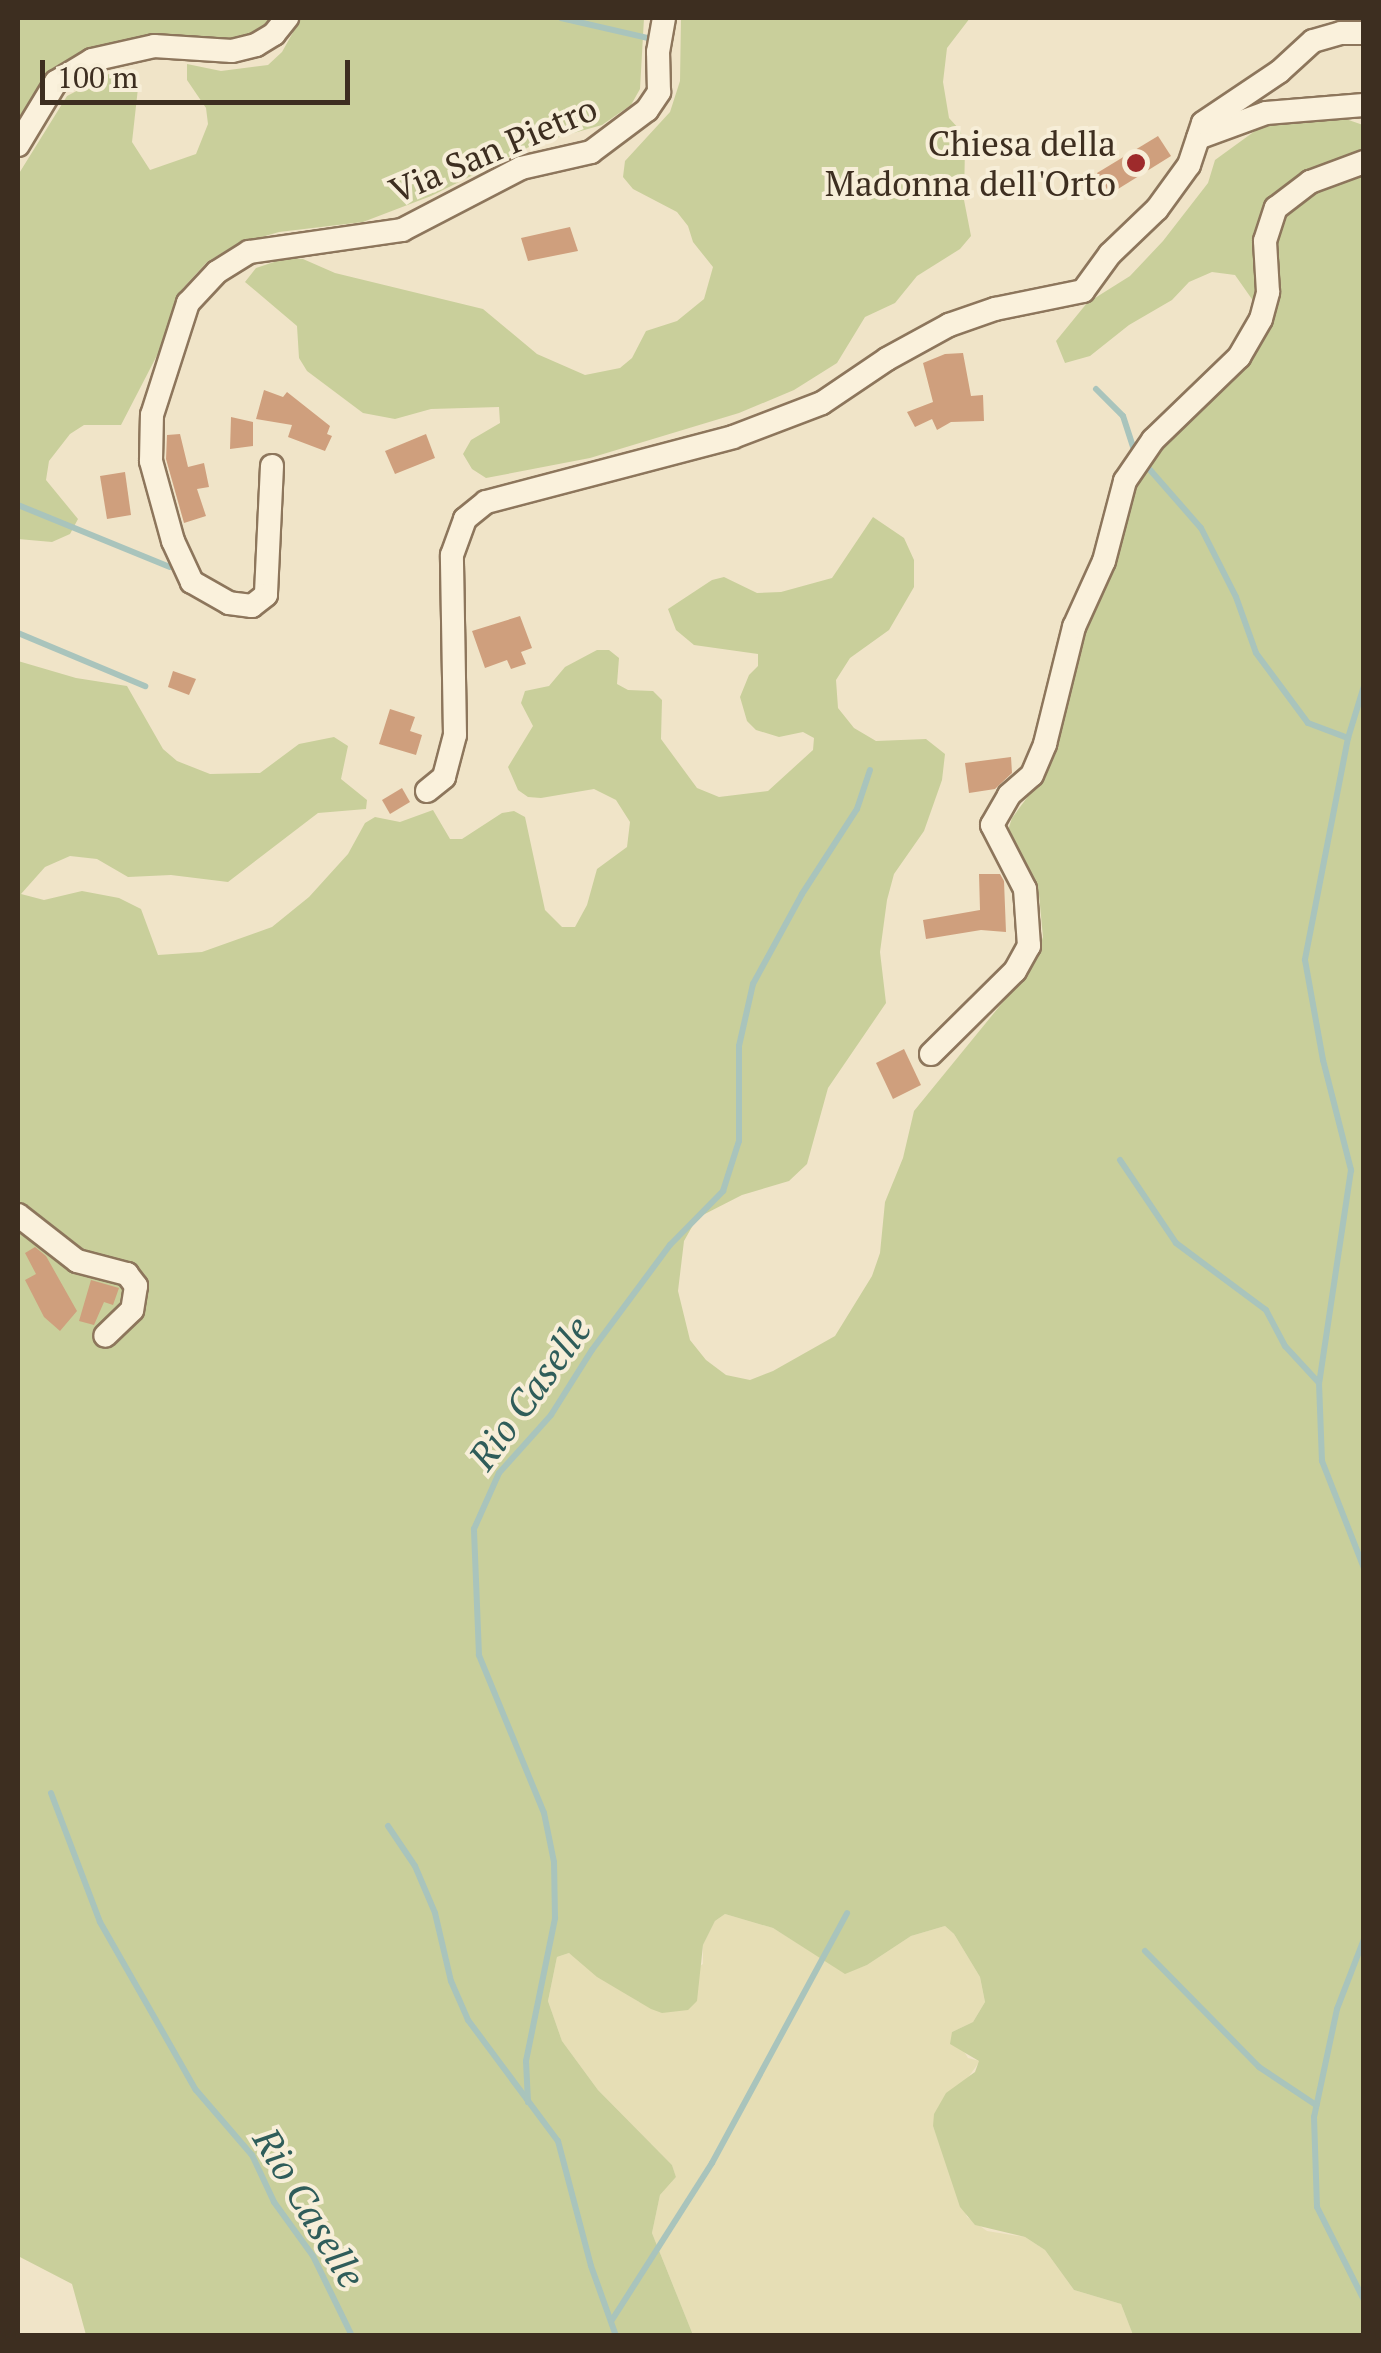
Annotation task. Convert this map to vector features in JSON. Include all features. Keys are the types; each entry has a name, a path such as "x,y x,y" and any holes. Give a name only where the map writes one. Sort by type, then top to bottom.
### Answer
{"street":[{"path":"18,145 56,82 92,60 154,46 244,48 274,34 286,18"},
{"name":"Via San Pietro","path":"272,466 266,594 252,606 228,603 192,582 172,541 150,461 152,415 188,303 217,272 249,252 402,230 521,168 591,152 647,110 659,92 658,52 664,18"},
{"path":"428,791 444,777 455,735 452,555 465,519 486,502 733,437 822,402 949,325 995,309 1083,292 1110,254 1157,209 1189,165 1203,122 1279,72 1312,41 1341,32 1364,32"},
{"path":"1198,138 1266,113 1364,106"},
{"path":"931,1054 1016,971 1029,946 1025,889 992,825 1009,795 1032,774 1045,744 1074,627 1104,560 1126,482 1153,440 1239,357 1261,320 1268,292 1265,241 1276,208 1310,182 1364,162"},
{"path":"18,1215 77,1261 127,1274 136,1286 132,1310 105,1336"}],"shaded area":[{"path":"725,1914 773,1928 845,1973 867,1965 911,1936 945,1926 954,1934 980,1977 985,2002 973,2022 952,2032 968,2058 980,2061 933,2126 967,2217 987,2231 1025,2237 1045,2250 1074,2290 1121,2304 1133,2335 693,2335 652,2233 660,2195 676,2177 672,2165 598,2090 562,2041 548,2001 557,1957 569,1953 639,2002 703,1964 703,1945 715,1921"}],"green space":[{"path":"18,18 276,18 258,32 226,43 145,36 110,43 55,69 18,120"},
{"path":"301,18 644,18 640,89 631,105 602,125 535,144 431,196 363,222 279,232 237,244 207,262 183,288 166,338 121,425 84,425 70,434 49,461 46,480 78,519 70,534 52,542 18,539 18,175 67,96 109,74 126,76 138,88 132,142 150,170 196,154 208,124 206,108 187,80 187,64 221,71 268,65 282,52"},
{"path":"681,18 970,18 947,48 943,82 949,118 960,130 965,146 964,200 971,236 960,249 917,276 895,303 865,317 837,363 794,390 739,413 590,458 486,478 472,469 463,454 471,440 500,423 499,407 431,409 395,419 363,413 307,371 299,358 297,326 245,282 256,268 286,258 303,259 335,273 483,309 537,354 585,375 620,368 632,358 646,331 677,321 704,299 713,267 693,242 688,226 677,212 633,189 623,177 625,161 670,112 680,81"},
{"path":"1315,117 1340,117 1363,125 1363,2335 1133,2335 1121,2304 1074,2290 1045,2250 1025,2237 975,2225 960,2207 933,2126 934,2114 946,2093 975,2072 979,2061 950,2044 952,2032 973,2022 985,2002 980,1977 954,1934 945,1926 911,1936 867,1965 845,1974 773,1928 725,1914 715,1921 703,1945 697,2001 688,2010 662,2013 651,2009 597,1977 569,1953 557,1957 548,2001 562,2041 598,2090 672,2165 676,2177 660,2195 652,2233 693,2335 86,2335 72,2284 18,2256 18,661 76,678 127,686 163,749 177,761 210,774 260,773 299,744 334,737 348,746 341,779 367,800 366,809 318,813 228,882 171,875 128,877 97,859 70,856 45,867 21,894 44,900 82,891 119,898 141,909 158,955 202,952 272,927 309,897 348,854 365,823 375,817 400,822 433,810 450,839 462,839 502,813 514,811 525,817 545,910 562,927 575,927 587,905 597,869 627,847 630,822 616,800 594,789 541,798 528,797 518,790 508,767 533,726 521,703 525,691 549,686 565,667 597,650 609,650 619,658 617,684 628,690 653,691 662,700 661,739 697,788 719,797 768,791 813,750 814,738 803,732 779,737 756,730 747,721 740,697 749,675 758,666 758,654 694,645 676,630 668,609 712,580 724,577 757,593 781,592 832,578 873,517 904,538 914,560 914,587 889,630 850,658 836,680 838,708 854,728 876,741 926,739 945,754 942,780 924,831 894,874 887,900 880,952 886,1003 828,1088 807,1164 789,1181 742,1195 697,1218 684,1241 678,1291 690,1340 706,1360 726,1375 750,1380 773,1371 835,1336 872,1276 880,1253 885,1202 903,1158 914,1111 1034,964 1043,937 1039,895 1021,865 1008,830 1012,818 1049,768 1077,652 1140,477 1268,322 1235,275 1212,272 1189,282 1172,300 1129,325 1090,356 1065,363 1056,341 1087,303 1130,276 1163,241 1208,183 1215,160 1259,128"}],"building":[{"name":"Chiesa della Madonna dell'Orto","path":"1158,136 1171,156 1110,194 1097,173"},
{"path":"570,227 578,251 528,261 521,238"},
{"path":"963,353 971,396 983,395 984,421 951,422 937,430 932,419 915,427 907,412 933,402 923,363 945,354"},
{"path":"264,390 283,397 287,392 330,426 327,434 332,436 325,451 288,437 292,425 256,419"},
{"path":"231,417 253,422 253,446 230,449"},
{"path":"180,434 188,467 204,463 209,487 197,489 206,516 184,523 166,459 167,435"},
{"path":"426,434 435,458 395,474 385,451"},
{"path":"125,472 131,515 107,519 100,476"},
{"path":"520,616 532,648 521,652 526,664 511,669 507,660 485,668 472,631"},
{"path":"173,671 196,679 189,695 168,687"},
{"path":"390,709 415,717 410,731 422,735 416,755 379,744"},
{"path":"1011,757 1012,773 995,789 969,793 965,763"},
{"path":"402,788 410,802 390,814 382,800"},
{"path":"979,874 1000,874 1004,881 1006,932 981,930 926,939 923,920 980,910"},
{"path":"904,1049 921,1085 893,1099 876,1063"},
{"path":"35,1247 46,1256 77,1311 60,1331 44,1317 25,1280 36,1274 25,1253"},
{"path":"91,1280 119,1288 113,1305 104,1302 94,1325 79,1321"}],"waterway":[{"path":"561,18 652,39"},
{"path":"1096,389 1123,416 1135,454"},
{"path":"1144,463 1201,528 1236,597 1256,653 1308,723 1348,738"},
{"path":"18,505 170,567"},
{"path":"18,633 145,686"},
{"path":"1364,686 1348,738 1305,960 1323,1060 1351,1170 1319,1383 1322,1461 1364,1568"},
{"name":"Rio Caselle","path":"528,2102 526,2061 555,1918 554,1862 544,1813 479,1655 474,1529 499,1473 551,1415 592,1350 670,1245 723,1191 739,1141 739,1046 753,984 802,894 857,809 870,770"},
{"path":"1120,1160 1176,1243 1266,1310 1285,1346 1319,1383"},
{"name":"Rio Caselle","path":"51,1793 100,1922 196,2090 252,2155 274,2202 313,2256 352,2336"},
{"name":"Rio Caselle","path":"388,1826 415,1866 435,1913 451,1981 468,2020 558,2141 591,2266 616,2336"},
{"path":"612,2320 712,2163 847,1913"},
{"path":"1364,1939 1337,2009 1314,2117 1317,2207 1364,2300"},
{"path":"1145,1951 1259,2067 1316,2105"}],"place":[{"name":"Chiesa della Madonna dell'Orto","path":"1136,163"}]}
